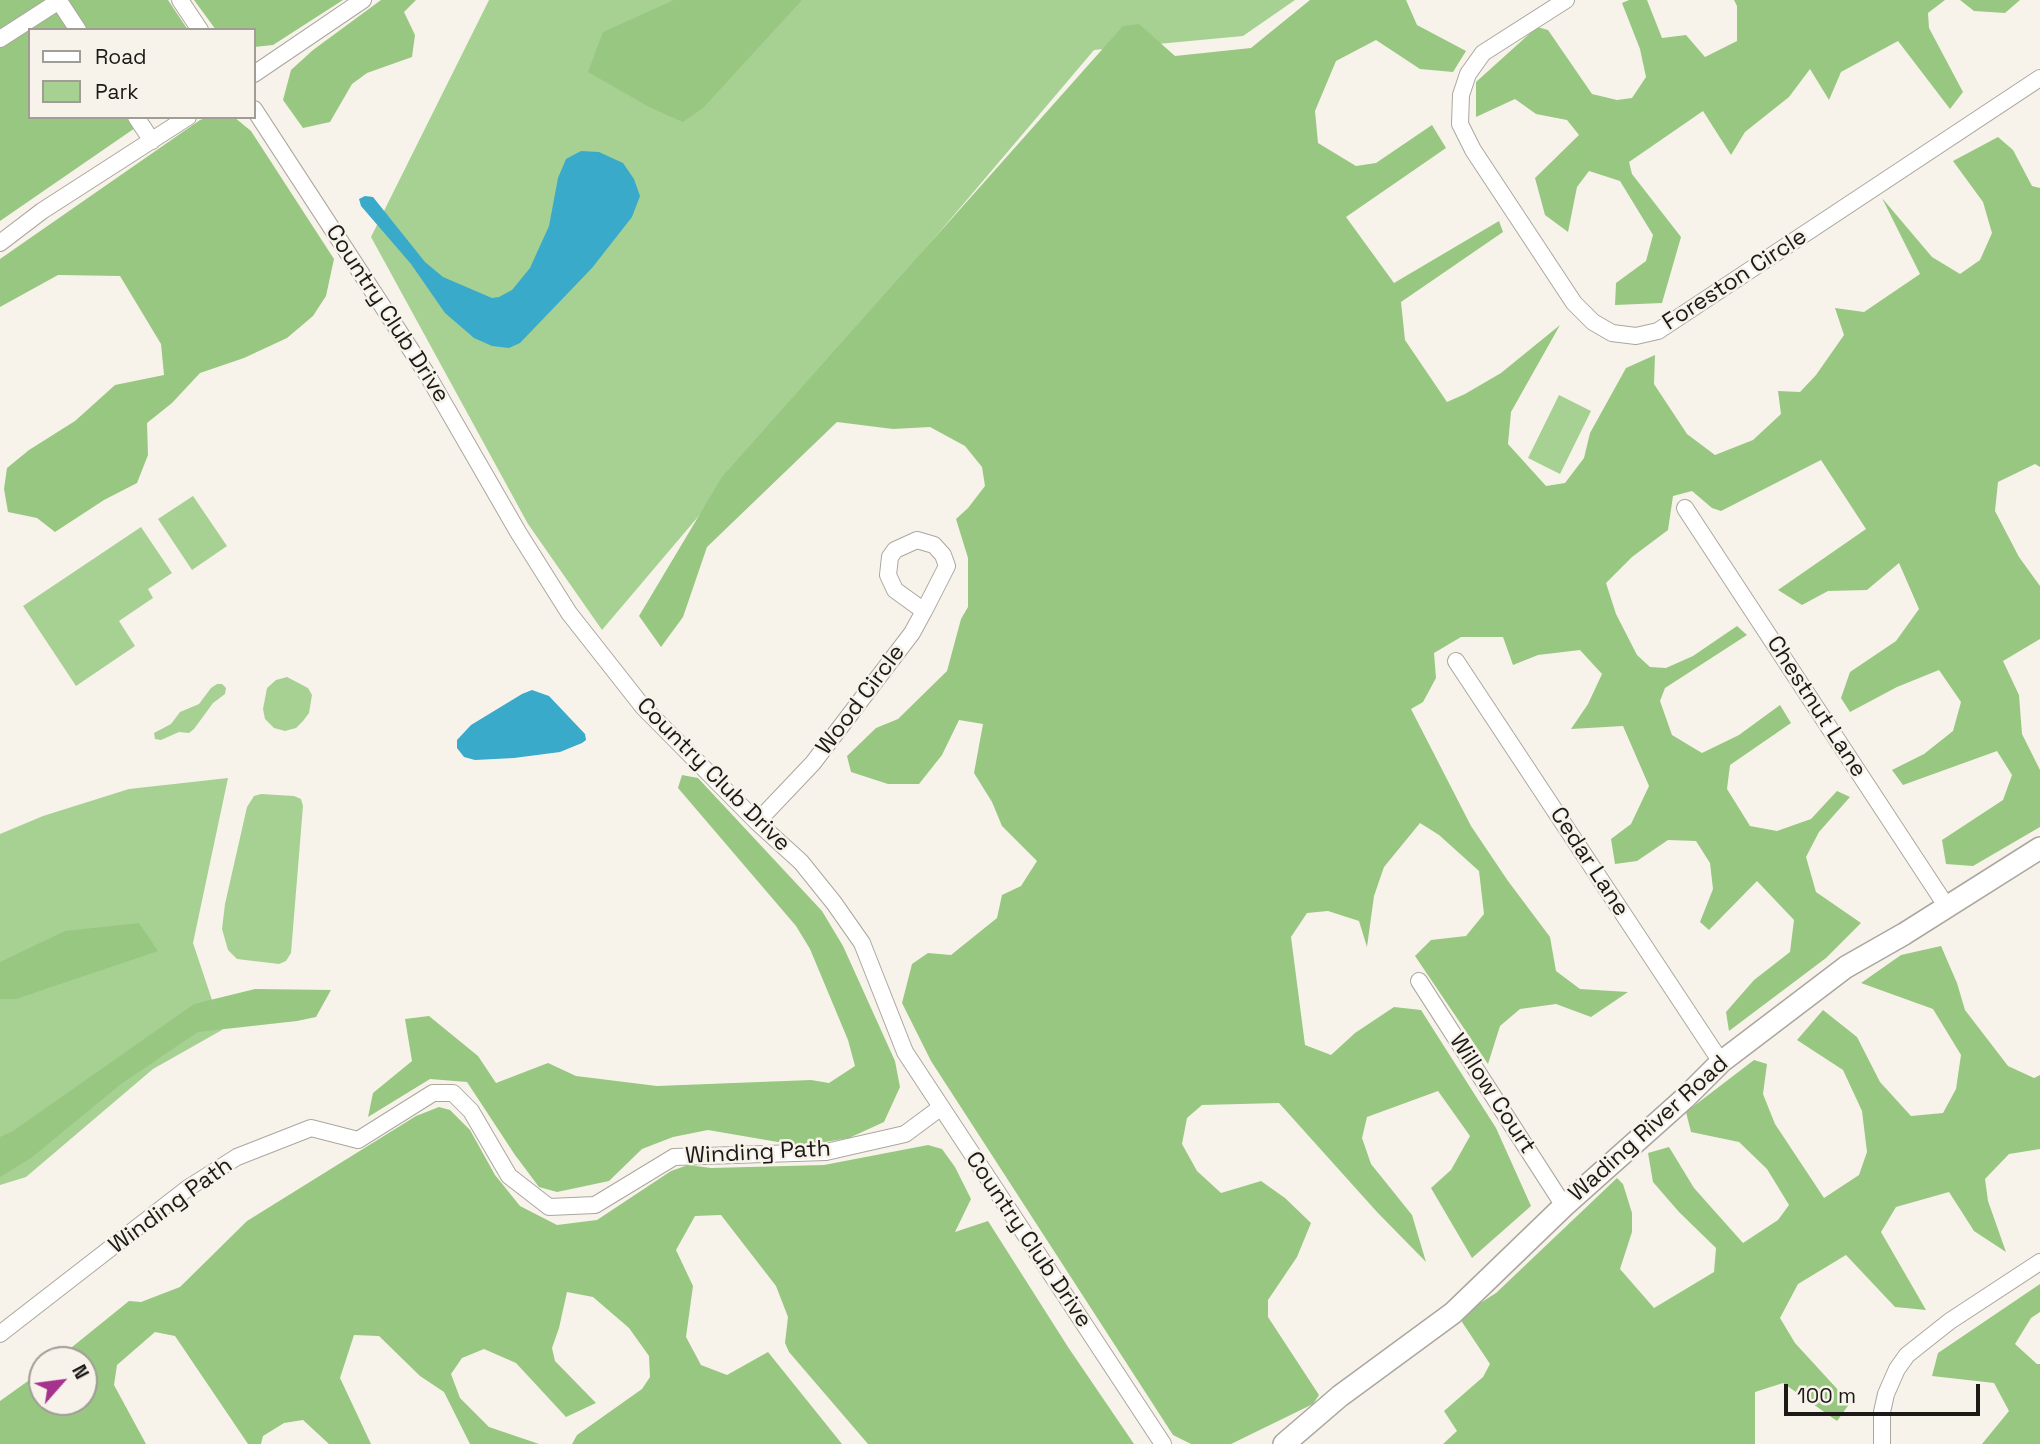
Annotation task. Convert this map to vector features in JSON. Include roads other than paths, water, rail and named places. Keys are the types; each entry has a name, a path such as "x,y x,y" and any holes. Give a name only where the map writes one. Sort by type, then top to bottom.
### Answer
{"main road":[{"name":"Wading River Road","path":"1284,1444 1340,1396 1453,1313 1564,1206 1685,1098 1721,1062 1846,967 2040,848"}],"street":[{"path":"180,0 199,28"},
{"path":"256,73 363,0"},
{"name":"Foreston Circle","path":"1566,0 1483,53 1468,74 1461,95 1460,124 1473,150 1574,303 1593,321 1612,332 1636,336 1658,331 2040,78"},
{"path":"0,39 59,1 77,28"},
{"name":"Country Club Drive","path":"256,112 428,376 518,532 569,613 643,707 757,822 801,862 862,943 905,1052 1163,1444"},
{"path":"137,119 152,141"},
{"path":"0,243 42,211 185,119"},
{"name":"Chestnut Lane","path":"1685,508 1947,906"},
{"name":"Wood Circle","path":"757,822 816,759 912,633 924,611 947,566 943,555 925,541 917,540 902,545 890,557 888,575 890,584 901,596 924,611"},
{"name":"Cedar Lane","path":"1456,661 1721,1062"},
{"name":"Willow Court","path":"1419,981 1564,1206"},
{"name":"Winding Path","path":"0,1334 188,1188 237,1157 311,1128 358,1140 433,1093 453,1093 471,1111 509,1176 549,1207 595,1205 674,1157 826,1152 905,1134 940,1108"},
{"path":"1882,1444 1882,1412 1886,1394 1897,1369 1907,1355 1950,1321 2040,1262"}],"water":[{"path":"581,151 599,152 623,163 634,179 640,196 632,217 592,268 520,343 509,348 492,346 474,338 445,313 411,264 361,206 359,199 365,196 373,197 425,262 443,277 492,298 499,297 512,290 530,268 549,226 558,178 566,159"},
{"path":"532,690 549,696 585,734 586,740 560,752 514,758 475,760 464,757 457,748 457,740 471,725"}]}
